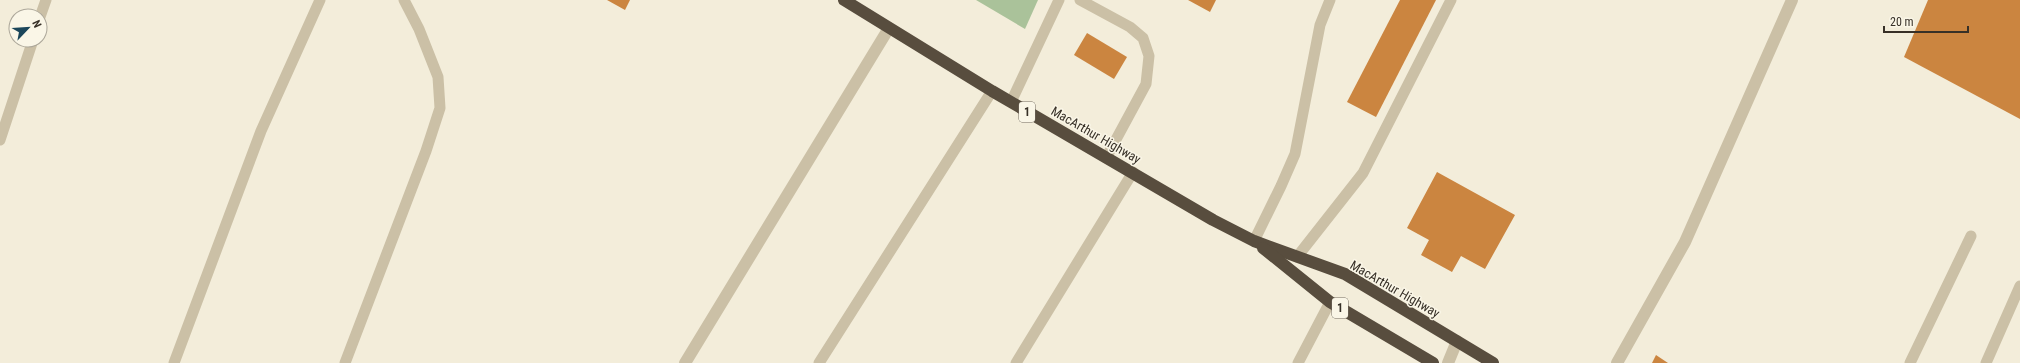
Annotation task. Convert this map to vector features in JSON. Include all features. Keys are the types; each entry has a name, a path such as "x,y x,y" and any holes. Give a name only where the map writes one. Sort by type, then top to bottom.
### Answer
{"highway":[{"name":"MacArthur Highway","path":"848,1 992,91 1213,220 1254,241 1345,274 1493,363"},
{"name":"MacArthur Highway","path":"1254,241 1330,302 1433,363"}],"street":[{"path":"1617,363 1685,242 1792,0"},
{"path":"685,363 889,28"},
{"path":"1448,363 1457,341"}],"lane":[{"path":"174,363 261,131 320,0"},
{"path":"345,363 426,151 440,108 438,77 419,29 404,0"},
{"path":"1011,102 1059,0"},
{"path":"1080,0 1130,27 1143,38 1150,56 1146,84 1106,158"},
{"path":"1254,241 1281,186 1294,154 1320,25 1330,0"},
{"path":"1297,257 1363,173 1451,0"},
{"path":"0,140 30,48"},
{"path":"819,363 992,91"},
{"path":"1016,363 1133,172"},
{"path":"1910,363 1971,236"},
{"path":"1986,363 2020,286"},
{"path":"1298,363 1330,302"}],"green space":[{"path":"976,0 1038,0 1025,29"}],"building":[{"path":"607,0 630,0 625,10"},
{"path":"1188,0 1216,0 1210,12"},
{"path":"1400,0 1436,0 1376,117 1347,102"},
{"path":"1928,0 2020,0 2020,119 1904,57"},
{"path":"1087,33 1127,57 1114,79 1074,55"},
{"path":"1437,172 1515,215 1485,269 1461,256 1452,272 1421,255 1429,240 1407,228"},
{"path":"1656,355 1668,363 1652,363"}]}
